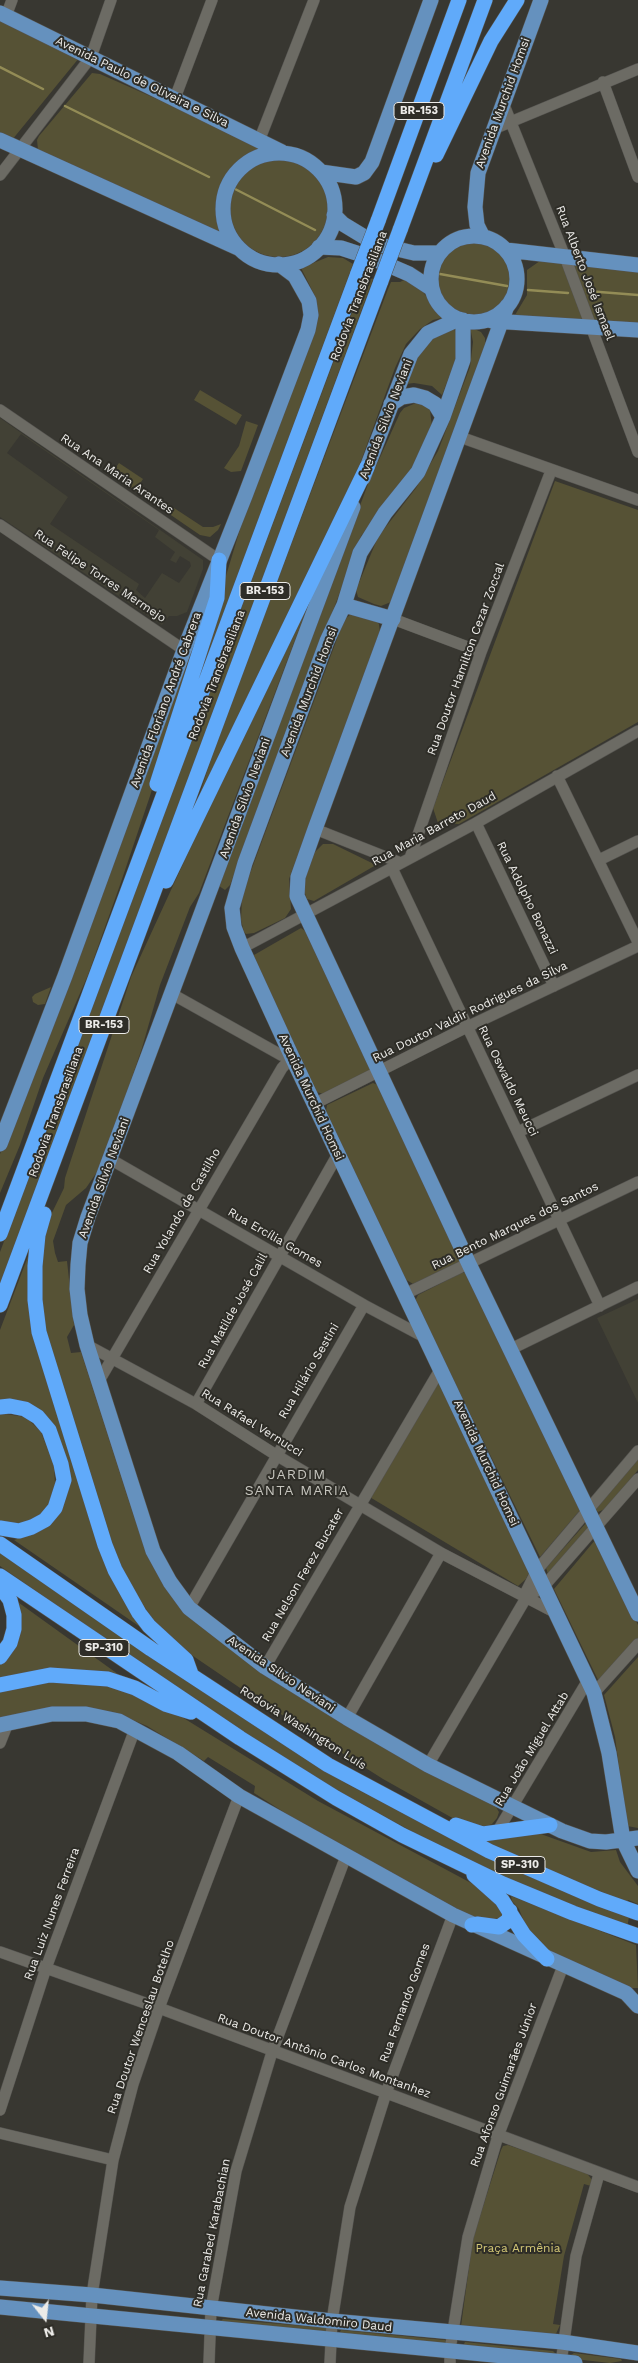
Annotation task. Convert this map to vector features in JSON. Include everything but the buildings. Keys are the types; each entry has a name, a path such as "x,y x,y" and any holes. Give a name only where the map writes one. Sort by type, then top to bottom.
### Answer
{"highway":[{"name":"Rodovia Transbrasiliana","path":"0,1234 460,0"},
{"name":"Rodovia Transbrasiliana","path":"0,1306 485,0"},
{"path":"420,175 428,171 491,41 517,0"},
{"path":"150,899 162,888 367,467"},
{"path":"140,856 140,840 217,598 219,560"},
{"path":"0,1202 21,1162 32,1147"},
{"path":"55,1161 53,1183 38,1235 35,1266 35,1300 46,1361 115,1570 139,1613 149,1626 186,1660 192,1675"},
{"path":"0,1407 10,1406 25,1409 38,1417 49,1430 61,1464 64,1480 55,1508 46,1520 19,1531 0,1528"},
{"name":"Rodovia Washington Luís","path":"0,1544 192,1675 328,1764 489,1851 633,1911"},
{"name":"SP-310","path":"0,1576 276,1762 336,1798 402,1835 467,1866 573,1913 633,1934"},
{"path":"0,1586 10,1600 14,1615 14,1629 10,1643 0,1657"},
{"path":"0,1685 50,1675 108,1679 135,1688 165,1704 208,1717"},
{"path":"417,1812 483,1834 550,1825"},
{"path":"467,1866 510,1910 524,1935 546,1959"},
{"path":"472,1925 499,1926 508,1920 510,1910"}],"main road":[{"path":"321,172 356,177 364,173 372,162 431,0"},
{"name":"Avenida Murchid Homsi","path":"483,237 478,225 475,189 478,173 496,128 541,0"},
{"name":"Avenida Paulo de Oliveira e Silva","path":"3,15 91,56 284,153"},
{"path":"0,140 240,249 254,259 280,264 305,258 319,247 329,232 334,215 333,196 321,172 308,161 284,153 266,154 250,160 237,171 228,186 223,202 224,219 229,236 240,249"},
{"path":"334,215 343,224 376,244 414,253 440,253"},
{"path":"638,330 502,320 461,320 442,307 432,289 431,274 440,253 456,240 469,236 483,237 499,244 506,250 516,268 517,281 514,294 502,320 315,829 298,877 297,896 304,915 469,1264 512,1349 638,1614"},
{"path":"319,247 341,248 372,258 409,274 432,289"},
{"path":"506,250 638,265"},
{"name":"Avenida Floriano André Cabrera","path":"0,1144 184,650 308,330 311,315 309,301 295,276 280,264"},
{"path":"481,321 497,315 508,306"},
{"name":"Avenida Murchid Homsi","path":"461,320 463,360 443,416 418,472 384,513 360,554 344,605 327,641 245,863 232,908 234,926 242,948 314,1104 591,1686 637,1864"},
{"name":"Avenida Sílvio Neviani","path":"461,320 437,328 420,341 411,354 391,404 80,1243 77,1289 87,1345 153,1551 170,1582 189,1608 265,1667 428,1765 550,1825 590,1841 606,1842 630,1839"},
{"path":"391,404 402,397 414,395 425,398 434,404 443,416"},
{"path":"344,605 393,619"},
{"path":"207,899 226,900 232,908"},
{"path":"4,1724 52,1714 86,1714 119,1721 178,1753 239,1796 453,1915 546,1959 626,1993 638,2006"},
{"name":"Avenida Waldomiro Daud","path":"0,2288 92,2295 211,2309 562,2342 631,2356"},
{"name":"Avenida Waldomiro Daud","path":"0,2307 330,2340 450,2356 565,2363"}],"street":[{"path":"3,15 12,0"},
{"path":"0,175 91,56 111,0"},
{"path":"175,98 212,0"},
{"path":"259,141 314,0"},
{"path":"496,128 638,68"},
{"path":"603,82 638,177"},
{"name":"Rua Alberto José Ismael","path":"504,105 565,257 638,452"},
{"name":"Rua Ana Maria Arantes","path":"0,410 219,560"},
{"path":"460,437 551,471 638,500"},
{"name":"Rua Doutor Hamilton Cezar Zoccal","path":"401,863 551,471"},
{"name":"Rua Felipe Torres Mermejo","path":"0,525 184,650"},
{"path":"393,619 481,652"},
{"name":"Rua Maria Barreto Daud","path":"242,948 476,823 638,731"},
{"path":"557,776 638,942"},
{"name":"Rua Adolpho Bonazzi","path":"476,823 554,986"},
{"path":"315,829 401,863"},
{"path":"598,860 638,841"},
{"name":"Rua Oswaldo Meucci","path":"401,863 467,1027 600,1306"},
{"name":"Rua Doutor Valdir Rodrigues da Silva","path":"314,1104 467,1027 638,946"},
{"path":"172,994 281,1055 292,1057"},
{"name":"Rua Yolando de Castilho","path":"99,1381 282,1068 292,1057"},
{"path":"518,1132 638,1075"},
{"name":"Rua Matilde José Calil","path":"196,1404 338,1154"},
{"name":"Rua Ercília Gomes","path":"110,1159 364,1305 426,1338"},
{"name":"Rua Bento Marques dos Santos","path":"404,1294 638,1182"},
{"path":"512,1349 638,1287"},
{"name":"Rua Hilário Sestini","path":"189,1608 364,1305"},
{"name":"Rua Rafael Vernucci","path":"87,1345 196,1404 276,1455 441,1553 558,1614"},
{"name":"Rua Nelson Ferez Bucater","path":"265,1667 441,1368"},
{"path":"526,1598 526,1592 537,1570 638,1450"},
{"path":"428,1765 526,1598 544,1586 638,1479"},
{"path":"347,1718 441,1553"},
{"name":"Rua João Miguel Attab","path":"497,1832 591,1686 638,1644"},
{"path":"0,1743 4,1724"},
{"name":"Rua Luiz Nunes Ferreira","path":"0,2110 46,1968 135,1729"},
{"name":"Rua Doutor Wenceslau Botelho","path":"89,2363 92,2295 113,2160 133,2084 159,2008 239,1796"},
{"name":"Rua Garabed Karabachian","path":"209,2363 211,2309 236,2172 272,2052 346,1856"},
{"name":"Rua Fernando Gomes","path":"330,2363 332,2321 350,2207 386,2093 453,1915"},
{"name":"Rua Doutor Antônio Carlos Montanhez","path":"0,1952 159,2008 272,2052 638,2187"},
{"name":"Rua Afonso Guimarães Júnior","path":"450,2356 468,2237 498,2136 563,1966"},
{"path":"0,2133 113,2160"},
{"path":"565,2363 562,2342 576,2256 599,2174"}],"shaded area":[{"path":"0,418 203,560 203,569 187,612 177,616 169,616 162,625 0,517","holes":["21,434 159,530 155,537 175,552 170,560 176,563 180,556 190,562 191,566 179,583 162,573 145,598 136,590 139,584 50,524 68,497 7,453"]},
{"path":"638,1299 638,1403 597,1318"}],"green space":[{"path":"0,19 79,58 12,140 0,134"},
{"path":"92,73 100,74 268,148 243,158 228,173 221,186 217,202 217,217 226,239 38,150 37,140 39,136"},
{"path":"279,159 298,163 314,173 324,189 328,208 324,227 314,243 298,253 279,257 260,253 244,243 234,227 230,208 234,189 244,173 260,163"},
{"path":"474,243 494,249 504,259 510,279 504,299 494,309 474,315 454,309 444,299 438,279 444,259 454,249"},
{"path":"547,256 561,257 586,325 515,315 527,295 527,270"},
{"path":"328,257 343,258 353,264 207,658 190,702 188,702 244,516 318,317 316,298 301,268"},
{"path":"569,259 638,268 638,327 594,326"},
{"path":"366,275 373,279 0,1291 0,1252"},
{"path":"406,279 419,288 445,317 433,320 420,329 406,344 395,368 350,491 195,808 219,735 388,289 391,282 400,282"},
{"path":"470,327 481,332 485,338 485,348 391,602 381,606 374,604 358,597 356,590 378,537 416,488 438,451 470,367 473,342"},
{"path":"454,328 460,348 442,395 432,386 414,383 406,384 419,352 434,337"},
{"path":"200,390 242,415 236,425 194,400"},
{"path":"416,403 430,410 432,427 417,462 361,536 230,885 225,890 219,886 368,484 400,413 404,408"},
{"path":"246,421 258,425 241,471 231,472 224,468 239,446"},
{"path":"119,463 143,479 139,485 203,527 213,527 221,524 218,530 210,537 200,535 111,474"},
{"path":"555,481 638,510 638,722 459,824 438,823 433,808"},
{"path":"309,603 199,893 190,907 160,985 142,1048 111,1139 97,1172 86,1188 66,1205 53,1241 58,1262 67,1261 74,1325 67,1337 71,1353 81,1352 133,1514 149,1554 185,1609 380,1743 448,1783 496,1807 499,1812 497,1818 492,1824 484,1827 456,1820 383,1779 246,1692 174,1643 157,1625 129,1584 116,1555 44,1324 41,1266 47,1223 64,1188 65,1178 131,977 285,642"},
{"path":"208,608 150,796 88,975 43,1078 20,1145 0,1193 0,1154"},
{"path":"351,614 376,621 379,624 380,633 289,879 291,909 285,918 254,933 246,934 241,920 242,895 344,620"},
{"path":"323,844 333,844 376,865 314,901 307,899 302,885 315,852"},
{"path":"301,928 305,931 371,1071 323,1094 317,1092 255,963 254,955"},
{"path":"51,987 45,1004 38,1005 33,1002 32,997 35,994"},
{"path":"373,1083 380,1086 462,1262 413,1284 405,1279 326,1111 327,1105"},
{"path":"30,1251 37,1348 146,1631 14,1540 38,1532 58,1516 66,1499 67,1475 55,1431 0,1403 0,1330"},
{"path":"461,1273 467,1273 581,1509 540,1557 415,1301 418,1295"},
{"path":"439,1379 530,1570 526,1579 518,1586 368,1496"},
{"path":"0,1415 26,1417 41,1432 54,1466 54,1497 44,1513 30,1521 12,1525 0,1522"},
{"path":"638,1456 638,1470 605,1509 598,1512 595,1509"},
{"path":"586,1523 589,1531 548,1574 546,1568"},
{"path":"596,1539 638,1625 638,1638 599,1682 554,1589"},
{"path":"0,1552 345,1783 496,1862 629,1917 627,1928 578,1909 459,1857 305,1773 137,1661 0,1566"},
{"path":"15,1600 122,1677 0,1681 0,1664"},
{"path":"638,1657 638,1828 627,1826 615,1737 604,1695"},
{"path":"22,1682 105,1682 164,1706 318,1801 486,1891 502,1909 503,1918 480,1920 469,1915 315,1832 254,1793 255,1786 208,1757 204,1761 147,1726 114,1712 60,1707 34,1710 0,1719 0,1687"},
{"path":"538,1833 591,1852 616,1850 620,1862 638,1886 638,1904 628,1900 627,1902 579,1883 481,1840"},
{"path":"511,1896 636,1945 638,1988 629,1988 558,1957 541,1946 525,1924"},
{"name":"Praça Armênia","path":"508,2145 586,2172 592,2180 591,2186 584,2184 564,2256 553,2324 560,2325 555,2336 461,2326 473,2238 501,2150 503,2146"},
{"path":"223,2319 327,2328 327,2333 219,2323"},
{"path":"341,2330 445,2340 448,2344 339,2334"},
{"path":"465,2342 553,2351 556,2354 463,2346"},
{"path":"574,2353 621,2359 622,2361 610,2363 574,2359 571,2355"}],"waterway":[{"path":"0,67 43,89"},
{"path":"65,106 209,177"},
{"path":"235,189 315,230"},
{"path":"440,274 507,286"},
{"path":"528,290 568,293"},
{"path":"587,291 638,295"}],"district":[{"name":"JARDIM SANTA MARIA","path":"297,1484"}]}
